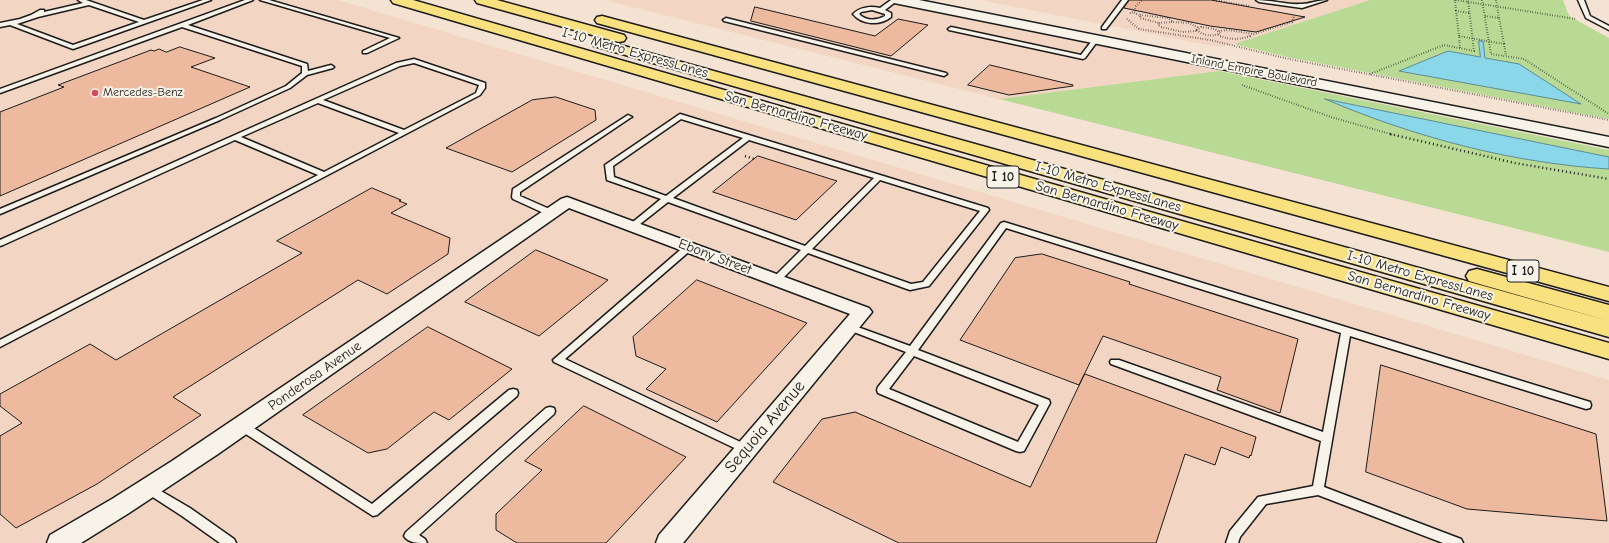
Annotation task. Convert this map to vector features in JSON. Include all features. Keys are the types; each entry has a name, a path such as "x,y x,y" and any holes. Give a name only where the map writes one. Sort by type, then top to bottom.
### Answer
{"highway":[{"name":"I-10 Metro ExpressLanes","path":"445,0 1609,330"},
{"name":"I-10 Metro ExpressLanes","path":"482,0 1609,313"},
{"name":"I 10","path":"527,0 1609,294"},
{"name":"San Bernardino Freeway","path":"399,1 1609,351"}],"main road":[{"name":"Inland Empire Boulevard","path":"899,0 1516,108"},
{"name":"Inland Empire Boulevard","path":"959,0 1100,34 1609,142"}],"street":[{"name":"Ebony Street","path":"559,207 632,226 776,280 856,320"},
{"name":"Ponderosa Avenue","path":"58,543 98,521 149,489 559,207"},
{"name":"Sequoia Avenue","path":"668,543 856,320"}],"lane":[{"path":"81,0 144,22"},
{"path":"10,23 73,47 208,0"},
{"path":"0,91 250,0"},
{"path":"263,0 396,38 365,52"},
{"path":"881,10 889,15 886,19 868,21 859,18 856,14 863,10 881,10 895,0"},
{"path":"951,29 1083,57 1125,0"},
{"path":"1259,0 1302,6 1324,0"},
{"path":"1581,0 1588,17 1609,28"},
{"path":"0,25 88,3"},
{"path":"37,15 44,9"},
{"path":"726,20 944,74"},
{"path":"182,25 305,65 305,74"},
{"path":"0,243 234,137 405,62 414,61 483,84 478,94 0,344"},
{"path":"0,212 218,120 288,87 305,74 331,67"},
{"path":"317,100 404,132"},
{"path":"680,116 748,137 879,178 984,210 926,284 919,287 910,287 610,178 609,166 680,116"},
{"path":"559,207 516,197 516,191 628,117"},
{"path":"234,137 323,174"},
{"path":"632,226 748,137"},
{"path":"776,280 879,178"},
{"path":"856,320 912,351 1045,403 1020,448 882,390 912,351 1004,225 1586,405"},
{"path":"689,247 558,360 747,450"},
{"path":"1318,490 1346,330"},
{"path":"1115,362 1326,438"},
{"path":"242,426 373,511 513,393"},
{"path":"421,543 410,536 550,411"},
{"path":"149,489 186,512 230,543"},
{"path":"1232,543 1234,535 1262,500 1318,490 1457,543"}],"path":[{"path":"1214,0 1252,7"},
{"path":"1460,48 1455,0 1598,22"},
{"path":"1482,0 1491,54 1524,59 1609,114"},
{"path":"1496,0 1506,56"},
{"path":"1146,3 1142,1 1136,6 1134,12 1130,13 1127,20 1139,29 1204,39 1289,59 1609,120"},
{"path":"1370,74 1444,45 1474,50 1468,1"},
{"path":"1456,11 1470,13"},
{"path":"1134,12 1140,15 1168,18 1173,22"},
{"path":"1140,15 1139,17 1142,19 1159,23 1189,23 1199,28 1210,27 1219,31 1228,30 1254,34 1292,22 1295,14 1288,13"},
{"path":"1485,16 1499,18"},
{"path":"1159,23 1158,25 1161,27 1183,32 1197,31 1206,35 1218,35 1230,39 1248,37 1250,36 1249,34"},
{"path":"1197,31 1199,28"},
{"path":"1218,35 1220,34 1219,31"},
{"path":"1204,39 1206,35"},
{"path":"1459,36 1504,44"},
{"path":"1237,82 1329,116 1418,141 1524,164 1609,179"}],"shaded area":[{"path":"0,0 338,0 1609,380 1609,543 0,543"},
{"path":"604,0 883,0 1219,71 999,99"},
{"path":"980,0 1370,0 1234,44 1217,47"}],"green space":[{"path":"1370,0 1563,0 1569,16 1609,38 1609,119 1287,57 1234,44"},
{"path":"1219,71 1609,150 1609,252 999,99"}],"water":[{"path":"1479,41 1483,41 1485,58 1519,64 1581,104 1399,71 1448,51 1480,57"},
{"path":"1325,99 1609,157 1609,169 1536,161 1464,146 1393,125"}],"building":[{"path":"1129,0 1211,0 1305,17 1256,32 1210,26 1124,8"},
{"path":"755,7 875,36 898,19 928,25 891,56 751,21"},
{"path":"180,47 215,58 191,67 250,87 0,196 0,112 64,87 58,85 151,50 154,51 159,49 166,52"},
{"path":"990,65 1073,86 1009,95 968,85"},
{"path":"556,97 595,110 596,120 512,172 446,148 532,100"},
{"path":"758,156 837,181 796,220 713,192"},
{"path":"372,188 407,204 391,213 450,238 448,254 387,294 358,280 173,397 201,415 97,484 16,528 0,514 0,436 22,423 0,406 0,394 90,344 116,360 302,253 277,241"},
{"path":"536,250 608,280 539,336 465,302"},
{"path":"1042,254 1298,339 1280,413 1217,390 1221,377 1103,336 1079,385 960,340 1015,258"},
{"path":"697,280 807,323 717,422 646,389 666,369 636,356 633,337"},
{"path":"428,327 512,369 449,420 434,412 387,449 368,453 303,415"},
{"path":"1381,365 1596,434 1607,521 1467,509 1366,472"},
{"path":"1085,374 1256,437 1251,456 1250,455 1249,458 1221,447 1215,465 1185,454 1156,543 899,543 773,482 822,419 855,412 1030,487"},
{"path":"584,406 686,457 606,543 517,543 496,530 496,514 542,470 525,461"}],"place":[{"name":"Mercedes-Benz","path":"95,93"}]}
